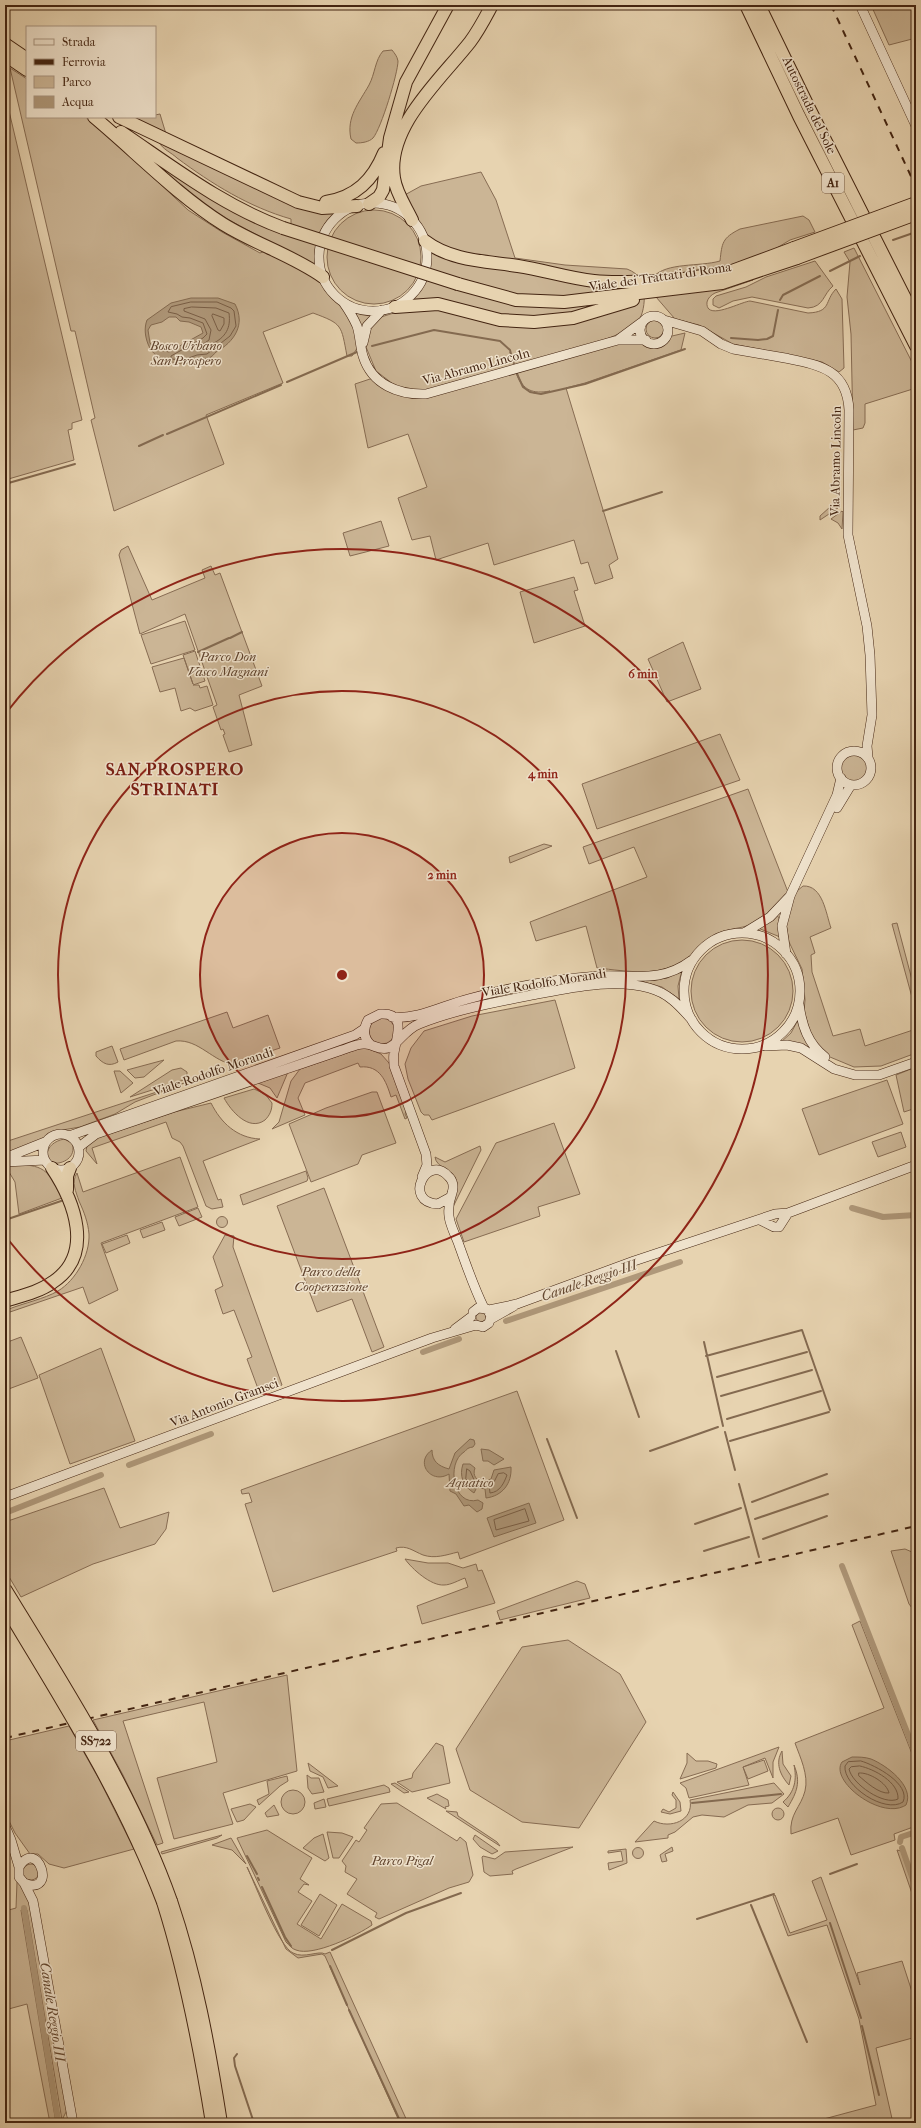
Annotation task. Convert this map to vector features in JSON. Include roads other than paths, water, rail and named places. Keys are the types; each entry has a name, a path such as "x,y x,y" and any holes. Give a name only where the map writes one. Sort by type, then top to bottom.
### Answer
{"highway":[{"path":"121,118 305,205 322,208 363,205 379,197 383,190 390,138 406,82 448,5"},
{"path":"412,220 400,197 394,179 393,162 399,138 416,108 478,31 492,5"},
{"name":"Autostrada del Sole","path":"745,5 799,116 916,346"},
{"name":"Autostrada del Sole","path":"760,5 916,320"},
{"path":"5,44 26,58"},
{"path":"5,55 26,69"},
{"path":"95,118 174,189 210,215 238,233 309,267 323,277"},
{"name":"Viale dei Trattati di Roma","path":"100,118 230,204 258,218 459,281 510,292 546,296 575,295 733,280 916,204"},
{"name":"Viale dei Trattati di Roma","path":"112,118 238,202 284,225"},
{"path":"251,180 308,201 325,202 341,198 356,191 372,177 390,138"},
{"name":"Viale dei Trattati di Roma","path":"796,253 916,214"},
{"path":"425,241 442,252 456,256 533,268 576,278 608,282 670,285"},
{"path":"395,307 438,304 500,320 549,321 583,315 642,297 670,285"},
{"path":"48,1164 68,1195"},
{"path":"5,1302 53,1282 62,1275 71,1263 78,1236 66,1181 70,1168"},
{"name":"SS722","path":"5,1589 114,1772 150,1845 167,1902 191,2002 212,2123"},
{"name":"SS722","path":"5,1606 111,1784 167,1902 192,1969 201,2005 221,2123"}],"street":[{"path":"860,5 916,126"},
{"path":"363,205 392,207 412,220 425,241 427,263 422,280 409,298 395,307 382,310 362,310 343,302 333,293 323,277 320,255 325,234 338,216 363,205"},
{"name":"Via Abramo Lincoln","path":"343,302 356,325 370,370 381,382 399,392 417,394 458,386 618,340 646,340 657,343 666,336 686,327"},
{"path":"362,348 367,326 382,310"},
{"name":"Via Abramo Lincoln","path":"618,340 642,322 654,316 702,331 721,344 733,349 819,366 831,371 844,386 848,398 849,410 848,535 868,626 871,681 868,758"},
{"path":"664,320 668,327 666,336"},
{"path":"642,322 641,332 646,340"},
{"name":"Via Abramo Lincoln","path":"852,751 862,741 871,708"},
{"path":"852,751 862,753 868,758 871,769 868,778 860,784 851,785 841,778 837,771 839,760 847,752 852,751"},
{"path":"815,845 818,832 836,795 841,778"},
{"path":"786,954 782,926 790,896 815,845 823,835 842,798 851,785"},
{"path":"744,933 770,917 790,896"},
{"name":"Viale Rodolfo Morandi","path":"5,1158 45,1142 56,1134 69,1136 355,1035 364,1029 368,1020 375,1015 384,1013 392,1017 407,1017 471,998 574,979 610,976 656,976 671,972 694,958 706,946 716,939 728,935 744,933 767,939 786,954 796,972 799,986 799,999 793,1017 782,1033 757,1047 738,1049 720,1044 704,1034 678,1004 657,991 635,985 600,985 562,990 472,1007 419,1024 406,1031 390,1047 374,1047 363,1044 342,1050 100,1132 90,1137 78,1147"},
{"name":"Viale Rodolfo Morandi","path":"692,1020 686,1006 684,985 694,958"},
{"path":"799,999 802,1021 811,1043 822,1055 838,1065 853,1069 874,1070 887,1067 916,1056"},
{"path":"392,1017 399,1028 394,1054 394,1066 426,1154 436,1170 448,1175 452,1180 452,1193 449,1198 442,1203 433,1204"},
{"path":"364,1029 366,1040 394,1066"},
{"path":"757,1047 794,1046 807,1051 834,1069 862,1076 888,1073 916,1062"},
{"path":"5,1162 48,1164 61,1170 70,1168 77,1161 78,1147 75,1140 69,1136"},
{"path":"45,1142 42,1151 48,1164"},
{"path":"426,1154 427,1165 420,1183 420,1192 427,1201 433,1204 449,1218"},
{"name":"Via Antonio Gramsci","path":"452,1331 478,1308 488,1312 516,1304 634,1261 760,1220 778,1218 916,1164"},
{"path":"422,1177 431,1171 436,1170"},
{"path":"449,1198 449,1218 475,1291 488,1312"},
{"path":"475,1291 472,1314 476,1325"},
{"name":"Via Antonio Gramsci","path":"5,1497 452,1331 476,1325 486,1326 488,1312"},
{"path":"5,1826 19,1867 19,1877 33,1901 73,2123"},
{"path":"11,1840 29,1860"},
{"path":"19,1867 23,1862 29,1860 37,1862 42,1868 43,1875 38,1883 33,1901"},
{"path":"24,1884 31,1885 38,1883"}],"water":[{"path":"191,298 218,298 235,304 238,312 239,326 233,338 209,358 181,364 168,362 161,359 151,350 148,344 145,326 147,320 171,303","holes":["169,317 176,317 180,321 189,322 201,327 203,333 169,352 155,349 150,343 148,330 151,325 162,322"]},
{"path":"470,1439 474,1440 475,1444 473,1447 467,1449 458,1458 455,1465 454,1474 458,1491 463,1497 469,1500 478,1500 483,1503 482,1509 477,1512 469,1505 464,1506 456,1494 450,1491 449,1474 442,1477 436,1477 427,1471 425,1466 427,1455 432,1450 434,1460 449,1469 455,1453"},
{"path":"481,1449 489,1450 504,1459 494,1465 488,1461 483,1461"},
{"path":"463,1464 470,1464 475,1468 474,1473 476,1478 479,1481 484,1482 491,1479 494,1470 511,1467 510,1479 508,1484 501,1492 492,1497 486,1498 485,1489 477,1487 474,1493 467,1487 461,1473"},
{"path":"529,1503 536,1523 494,1537 487,1518"},
{"path":"852,1757 864,1757 871,1759 884,1766 898,1777 903,1784 908,1798 906,1805 896,1809 884,1808 860,1797 843,1779 840,1770 842,1762"}],"waterway":[{"path":"893,240 916,232"},
{"path":"830,271 860,256"},
{"path":"780,300 783,295 820,276"},
{"path":"731,338 758,340 767,339 773,336 778,310"},
{"path":"372,346 434,330 500,341 510,350 512,358"},
{"path":"517,374 523,387 530,392 541,394 585,384 685,349"},
{"path":"287,382 357,352"},
{"path":"167,434 281,385"},
{"path":"139,446 163,435"},
{"path":"5,484 75,464"},
{"path":"603,511 662,492"},
{"path":"230,638 242,632"},
{"path":"198,652 229,638"},
{"path":"5,1220 64,1200"},
{"name":"Canale Reggio III","path":"852,1208 883,1217 916,1215"},
{"name":"Canale Reggio III","path":"506,1321 680,1262"},
{"path":"706,1356 802,1330 830,1410"},
{"name":"Canale Reggio III","path":"423,1352 459,1339"},
{"path":"704,1342 723,1426"},
{"path":"616,1351 639,1417"},
{"path":"717,1377 807,1352"},
{"path":"721,1396 812,1370"},
{"path":"727,1419 821,1391"},
{"path":"730,1441 829,1412"},
{"path":"650,1451 718,1427"},
{"path":"725,1432 735,1470"},
{"name":"Canale Reggio III","path":"129,1465 211,1434"},
{"path":"547,1439 577,1518"},
{"path":"752,1502 827,1474"},
{"name":"Canale Reggio III","path":"5,1513 101,1475"},
{"path":"739,1484 759,1557"},
{"path":"755,1519 828,1494"},
{"path":"695,1524 741,1508"},
{"path":"763,1539 827,1516"},
{"path":"704,1551 749,1537"},
{"path":"842,1566 916,1755"},
{"path":"692,1803 781,1794"},
{"path":"900,1842 901,1837 916,1832"},
{"path":"902,1848 916,1888"},
{"path":"247,1856 257,1874"},
{"path":"830,1874 857,1864"},
{"path":"262,1887 285,1937 291,1946"},
{"path":"332,1950 406,1913 461,1893"},
{"path":"697,1919 774,1894"},
{"path":"751,1905 807,2042"},
{"name":"Canale Reggio III","path":"24,1908 58,2119"},
{"path":"830,1923 861,2018"},
{"path":"330,1966 347,2005"},
{"path":"349,2010 401,2123"},
{"path":"862,2026 879,2095"},
{"path":"237,2054 234,2058 235,2066 254,2123"}],"railway":[{"path":"831,5 916,187"},
{"path":"5,1738 916,1526"}],"district":[{"name":"SAN PROSPERO STRINATI","path":"175,779"}],"park label":[{"name":"Bosco Urbano San Prospero","path":"186,352"},
{"name":"Parco Don Vasco Magnani","path":"228,664"},
{"name":"Parco della Cooperazione","path":"331,1278"},
{"name":"Aquatico","path":"470,1482"},
{"name":"Parco Pigal","path":"402,1860"}]}
